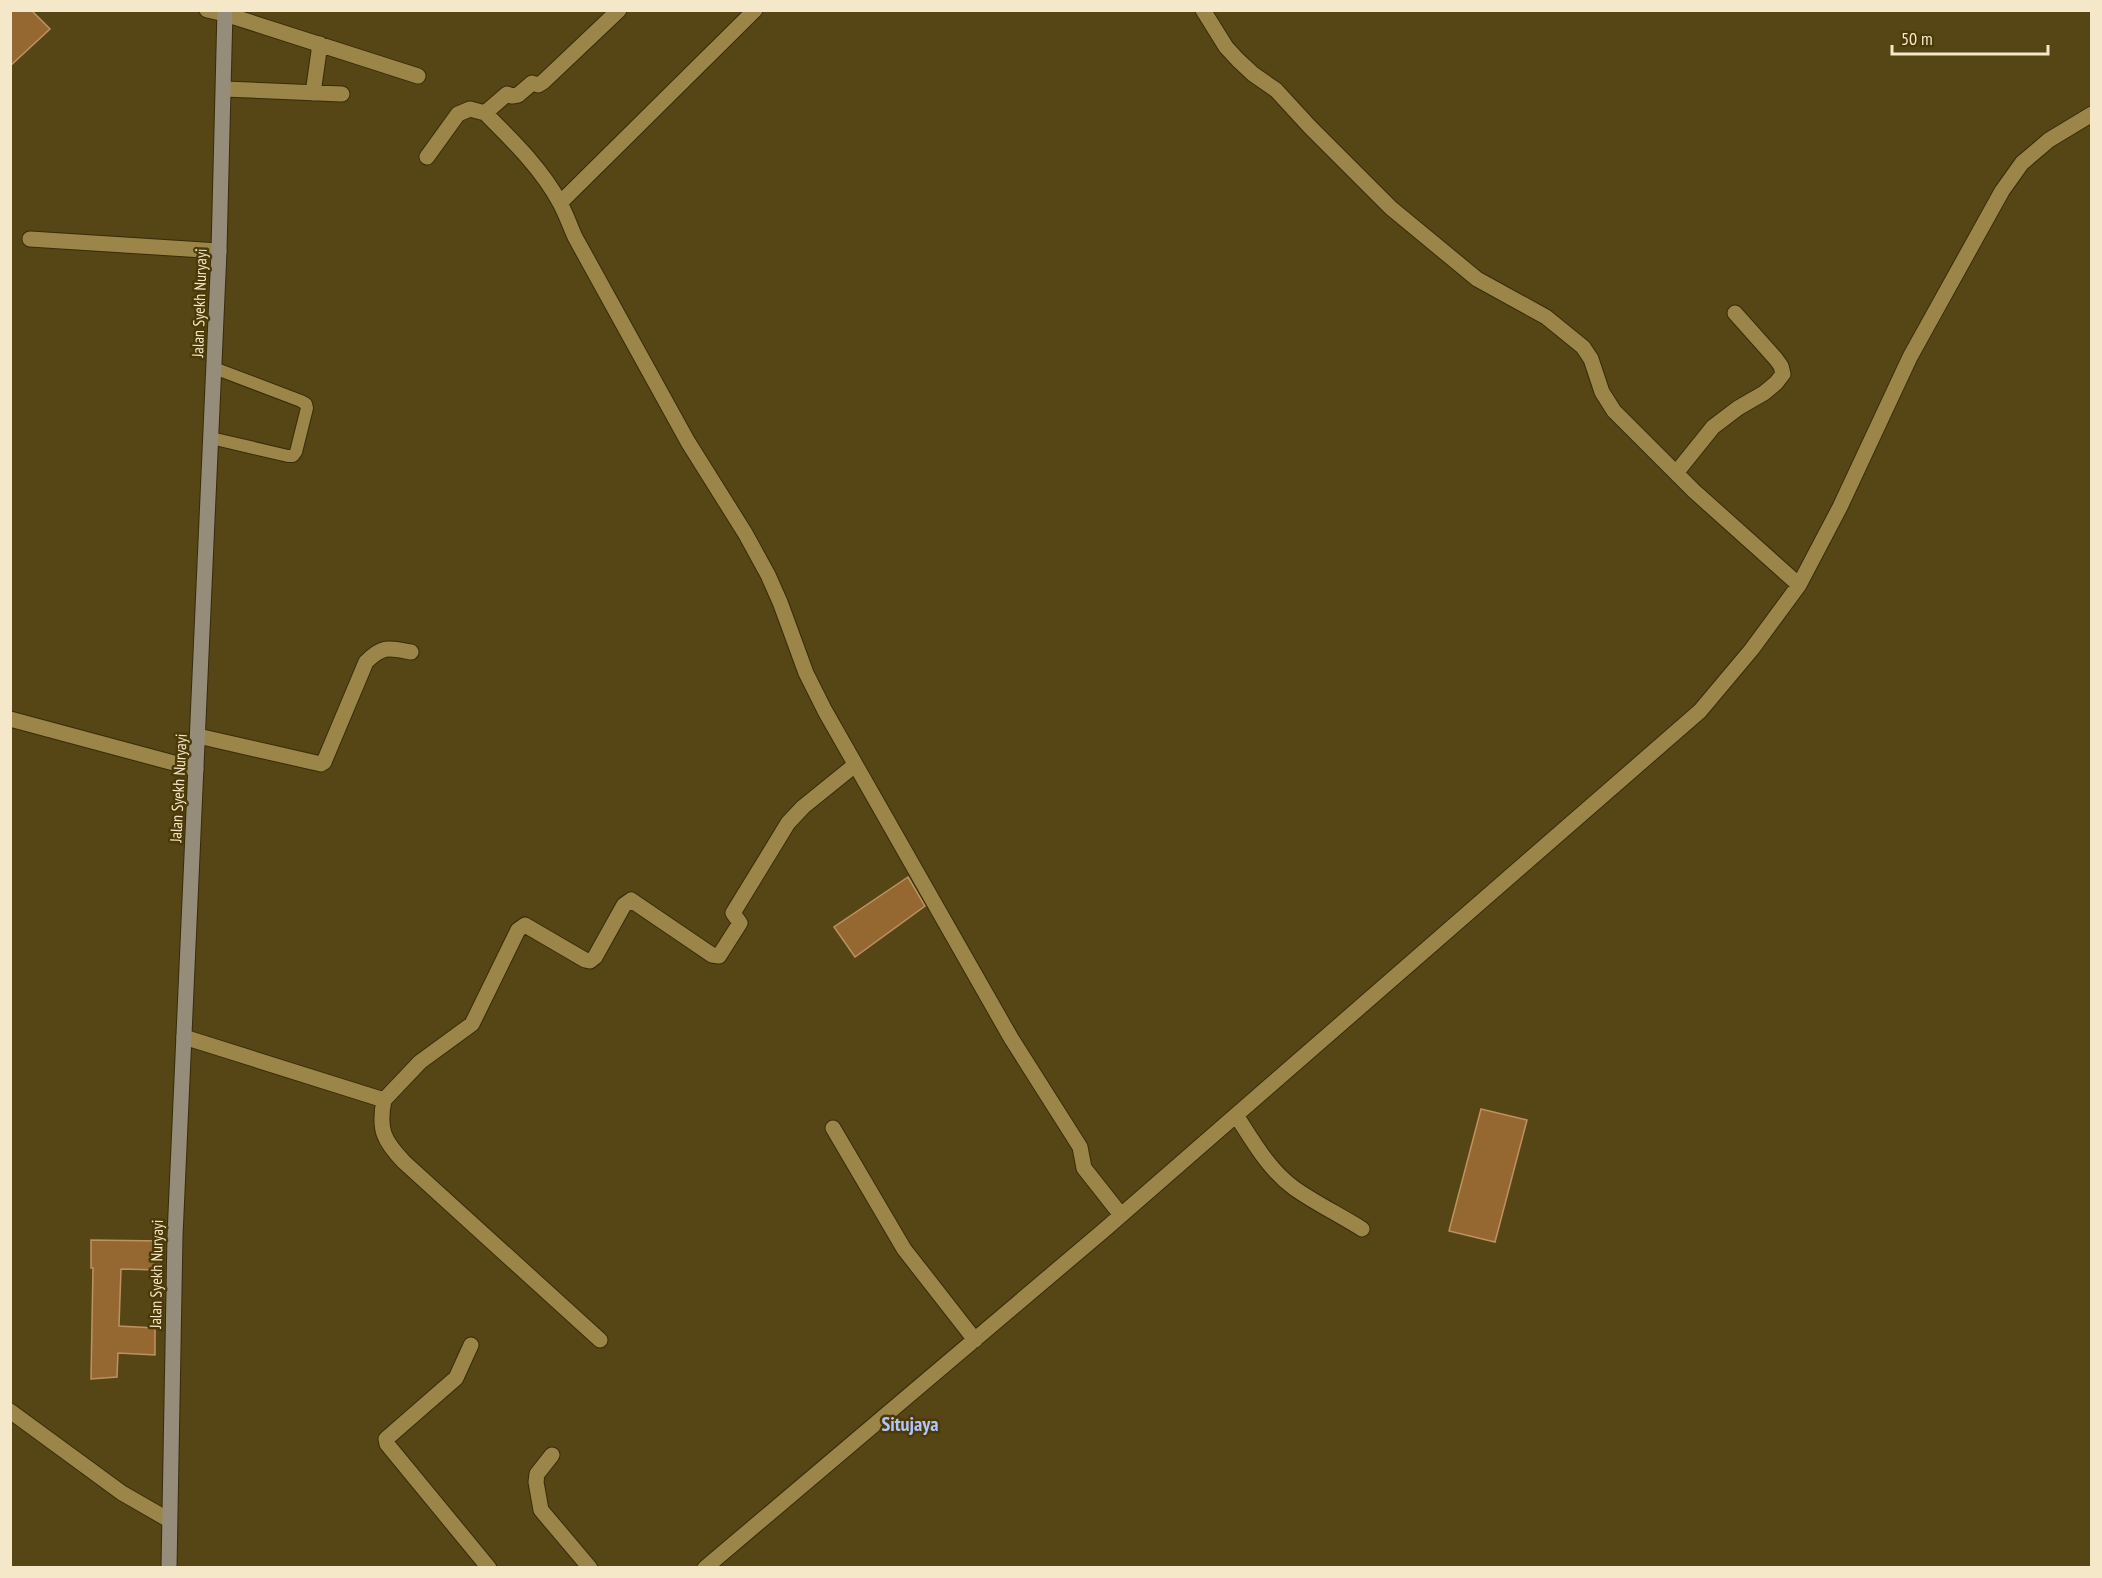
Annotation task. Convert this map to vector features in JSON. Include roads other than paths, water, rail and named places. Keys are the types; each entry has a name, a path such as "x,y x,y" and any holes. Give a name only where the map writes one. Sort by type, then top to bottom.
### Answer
{"main road":[{"name":"Jalan Syekh Nuryayi","path":"169,1568 175,1236 219,251 225,89 225,12"}],"street":[{"path":"207,10 225,12 418,76"},
{"path":"485,112 507,94 518,95 532,83 538,85 543,82 619,10"},
{"path":"560,203 755,10"},
{"path":"1203,10 1226,47 1238,60 1253,75 1276,90 1391,208 1477,279 1546,317 1583,347 1591,359 1607,403 1676,473 1799,585"},
{"path":"313,93 320,44"},
{"path":"225,89 342,94"},
{"path":"427,157 459,114 470,109 485,112 544,178 560,203 575,237 688,442 745,533 768,575 806,673 855,765 1011,1038 1080,1147 1084,1168 1121,1215"},
{"path":"705,1568 1121,1215 1700,711 1752,649 1799,585 1840,507 1910,357 2002,191 2022,163 2040,148 2091,114"},
{"path":"30,238 219,251"},
{"path":"1676,473 1713,427 1738,408 1764,393 1783,374 1776,359 1735,313"},
{"path":"198,736 321,764 324,762 366,662 374,653 386,647 411,652"},
{"path":"10,719 196,769"},
{"path":"600,1340 390,1147 384,1138 381,1125 384,1100 420,1062 472,1024 522,926 525,925 585,960 590,960 595,957 624,905 632,900 712,955 719,956 740,923 733,913 788,824 803,807 855,765"},
{"path":"184,1037 384,1100"},
{"path":"1236,1115 1258,1149 1278,1174 1293,1188 1362,1229"},
{"path":"833,1128 904,1249 975,1340"},
{"path":"471,1345 456,1378 386,1440 489,1568"},
{"path":"10,1411 122,1492 169,1520"},
{"path":"552,1455 537,1474 536,1482 541,1510 590,1568"}],"lane":[{"path":"211,438 293,456 308,408 301,401 214,369"}],"district":[{"name":"Situjaya","path":"910,1424"}]}
